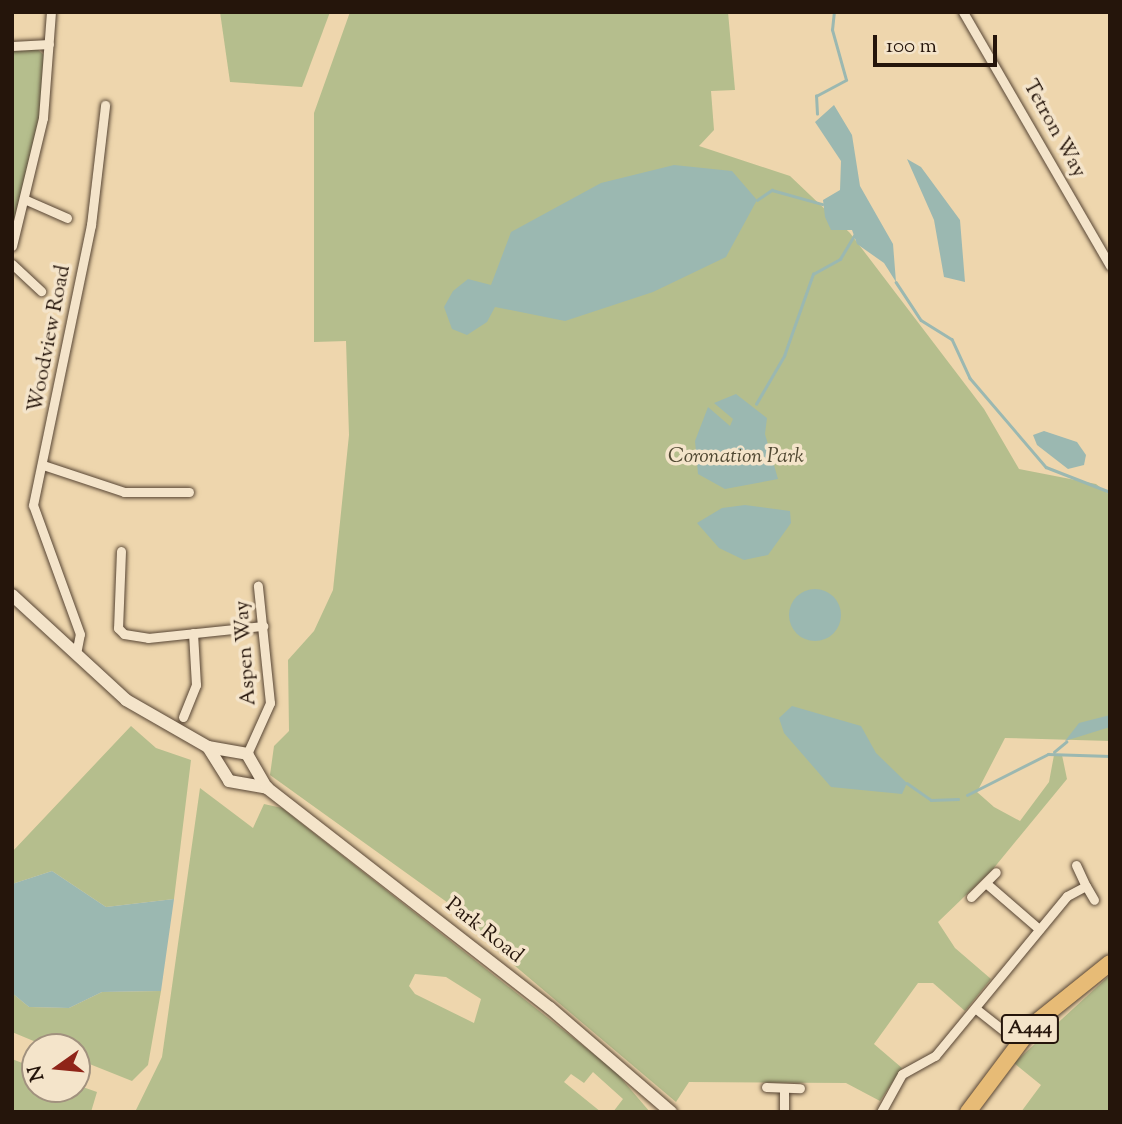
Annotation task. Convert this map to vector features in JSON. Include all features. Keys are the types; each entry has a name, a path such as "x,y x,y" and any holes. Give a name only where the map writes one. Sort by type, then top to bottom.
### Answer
{"highway":[{"name":"A444","path":"968,1112 1018,1042 1110,963"}],"main road":[{"path":"12,595 126,700 208,747 233,754 247,754"},
{"path":"208,747 223,772 234,784 267,788"},
{"path":"223,772 233,754"},
{"name":"Park Road","path":"247,754 267,788 626,1069 671,1112"},
{"path":"245,785 256,768"}],"street":[{"path":"13,241 43,118 51,12"},
{"name":"Tetron Way","path":"963,12 1110,266"},
{"path":"12,46 49,44"},
{"name":"Woodview Road","path":"76,654 80,634 35,517 91,225 105,105"},
{"path":"24,199 66,218"},
{"path":"12,264 41,291"},
{"path":"43,465 124,492 190,492"},
{"path":"121,551 118,628 148,638 263,626"},
{"name":"Aspen Way","path":"247,754 270,703 258,586"},
{"path":"183,717 196,685 193,633"},
{"path":"1076,865 1094,900"},
{"path":"971,897 987,884 996,872"},
{"path":"987,884 1040,929"},
{"path":"881,1112 907,1068 934,1056 1067,896 1086,886"},
{"path":"975,1008 1018,1042"},
{"path":"766,1087 800,1088"},
{"path":"784,1112 785,1088"}],"green space":[{"path":"220,12 330,12 302,87 230,82"},
{"name":"Coronation Park","path":"350,12 728,12 735,90 711,91 714,130 699,146 790,176 850,233 984,409 1019,469 1096,484 1110,495 1110,741 1005,738 977,792 994,807 1020,821 1049,782 1054,755 1062,755 1067,779 993,869 938,922 955,948 991,979 965,1011 933,983 918,983 874,1044 902,1068 880,1101 846,1083 689,1082 676,1102 476,933 469,918 270,775 274,746 289,731 288,660 314,631 333,590 349,435 346,341 314,342 314,113"},
{"path":"37,49 44,55 41,110 12,229 12,50"},
{"path":"131,726 156,748 191,760 174,899 106,907 52,871 12,884 12,852"},
{"path":"200,788 253,828 264,804 282,808 614,1070 650,1112 613,1112 623,1099 593,1072 584,1083 571,1074 564,1082 601,1112 135,1112 162,1057","holes":["415,974 446,977 481,999 474,1023 415,994 409,986"]},
{"path":"1110,975 1110,1112 1021,1112 1041,1085 1014,1063"},
{"path":"161,991 148,1065 132,1081 91,1065 91,1033 21,1033 21,1036 12,1032 12,993 29,1007 69,1008 102,992"},
{"path":"12,1059 21,1063 21,1103 91,1103 91,1090 97,1092 91,1112 12,1112"}],"water":[{"path":"834,105 852,135 860,186 893,244 896,282 884,263 857,244 852,230 831,230 825,217 823,200 840,190 841,161 815,122"},
{"path":"907,159 921,167 960,220 965,282 944,277 934,220"},
{"path":"674,165 732,171 757,200 726,257 653,292 565,321 495,307 487,322 467,335 452,329 444,307 453,291 468,279 491,285 511,232 601,183"},
{"path":"736,394 767,418 765,434 778,479 725,489 698,474 695,441 708,407 730,426 733,419 714,403"},
{"path":"1044,431 1077,442 1086,455 1084,465 1068,469 1037,445 1033,435"},
{"path":"745,505 790,511 791,523 768,555 744,560 719,548 697,523 722,508"},
{"path":"815,589 825,591 833,597 839,605 839,625 833,633 825,639 815,641 805,639 797,633 791,625 789,615 791,605 797,597 805,591"},
{"path":"792,706 861,726 876,753 907,783 902,794 831,787 784,733 779,718"},
{"path":"1110,715 1110,727 1065,741 1079,723"},
{"path":"52,871 106,907 174,899 161,991 102,992 69,1008 29,1007 12,993 12,884"}],"waterway":[{"path":"817,114 816,96 846,80 832,30 834,12"},
{"path":"757,200 772,190 822,204"},
{"path":"756,404 784,356 813,274 840,259 854,236"},
{"path":"896,282 921,320 952,339 970,378 1046,467 1110,492"},
{"path":"1054,752 1066,742"},
{"path":"967,795 1048,754 1110,756"},
{"path":"907,783 931,800 958,799"}]}
